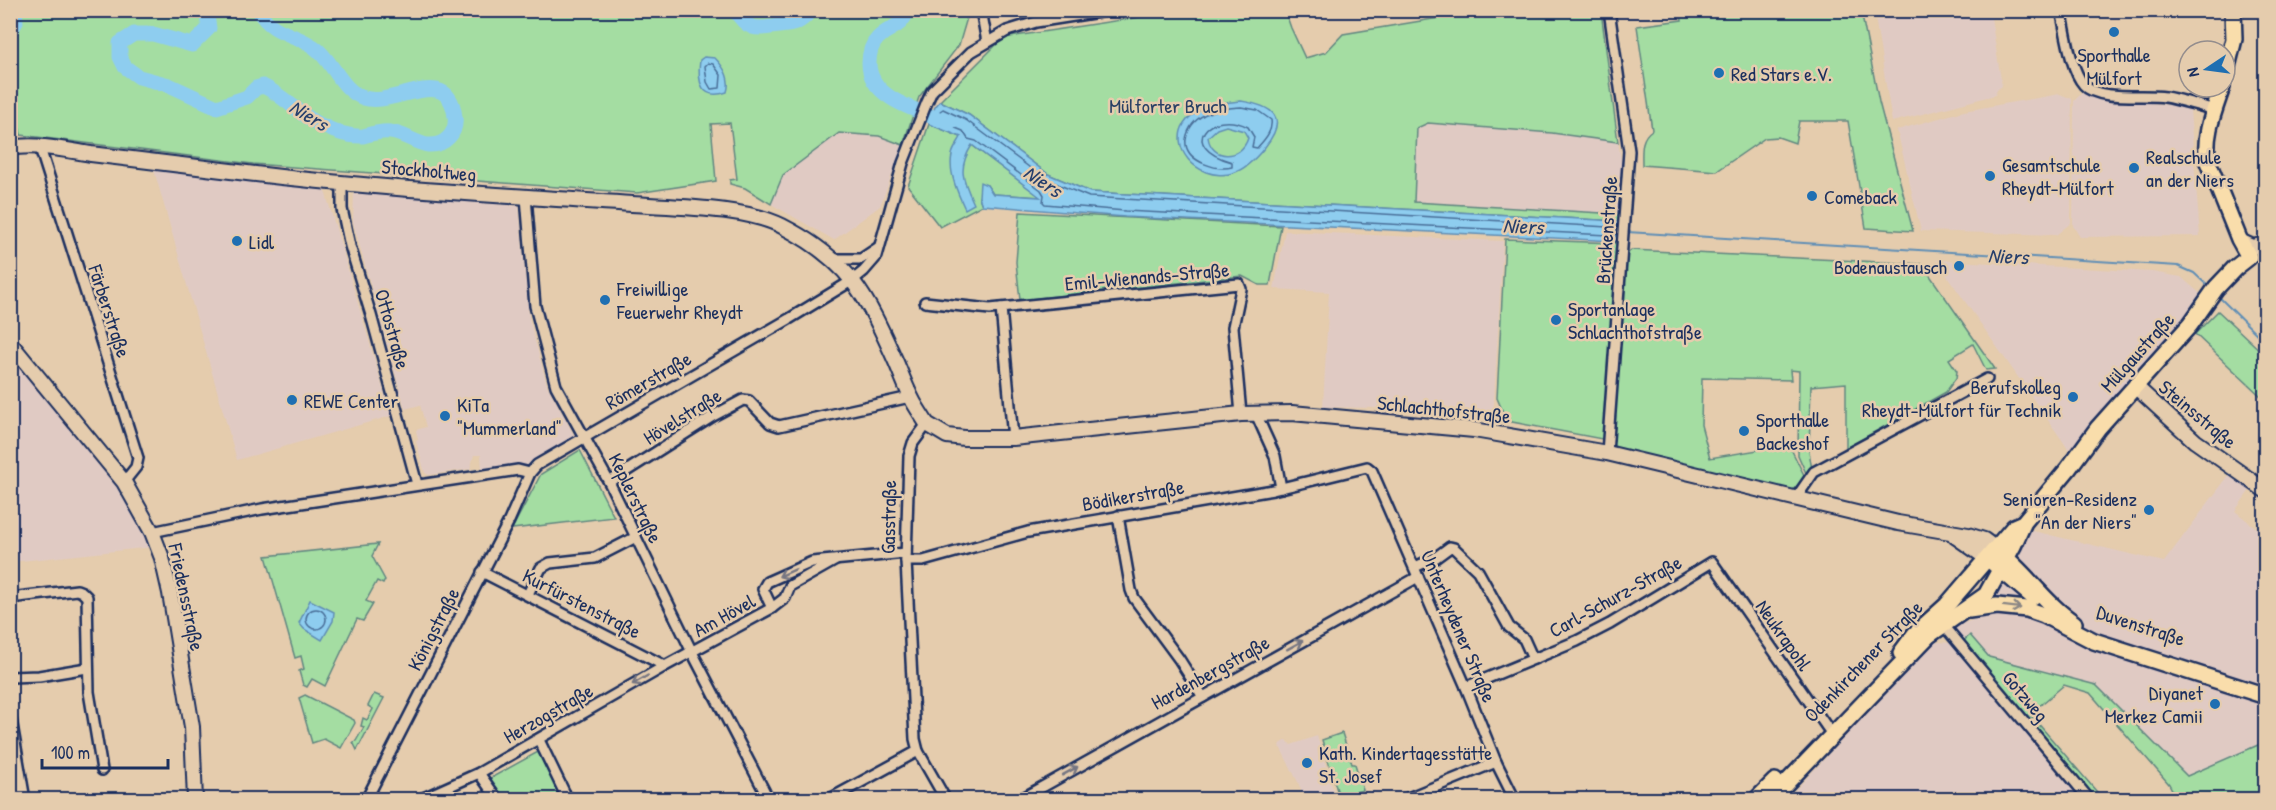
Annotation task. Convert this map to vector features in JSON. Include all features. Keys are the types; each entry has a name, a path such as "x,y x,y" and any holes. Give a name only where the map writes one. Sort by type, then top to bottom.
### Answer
{"main road":[{"path":"2233,10 2234,39"},
{"path":"2218,99 2206,142 2208,162 2240,241 2249,257"},
{"name":"Stockholtweg","path":"10,148 19,146 40,148 274,176 754,216 780,225 834,259"},
{"path":"2240,241 2253,247 2265,244"},
{"name":"Mülgaustraße","path":"1998,559 2014,527 2024,522 2098,428 2190,325 2212,293 2235,268 2265,244"},
{"path":"834,259 853,280 869,304 910,398 927,424"},
{"name":"Friedensstraße","path":"13,350 124,482 152,532 162,558 170,593 192,727 195,800"},
{"name":"Steinsstraße","path":"2135,386 2195,441 2265,491"},
{"name":"Schlachthofstraße","path":"927,424 947,436 1013,438 1241,414 1292,412 1474,430 1607,453 1796,498 1968,535 1984,540 1998,559"},
{"path":"1998,559 2062,624"},
{"name":"Odenkirchener Straße","path":"1939,619 1960,612 1986,595 1998,559"},
{"name":"Odenkirchener Straße","path":"1770,800 1830,732 1939,619 1947,605 1998,559"},
{"name":"Duvenstraße","path":"1998,559 2021,570 2050,604 2082,628 2265,686"},
{"path":"1960,612 1985,606 2015,606 2044,615 2062,624"},
{"name":"Duvenstraße","path":"2062,624 2094,641 2265,696"},
{"name":"Odenkirchener Straße","path":"1756,800 1830,732"}],"street":[{"path":"981,10 987,42"},
{"name":"Römerstraße","path":"530,473 537,465 853,280 877,256 903,163 918,123 932,91 952,69 987,42 1007,31 1036,22 1112,10"},
{"name":"Brückenstraße","path":"1607,453 1629,151 1609,10"},
{"path":"2061,10 2075,69 2083,84 2096,92 2107,95 2149,95 2189,101 2214,110"},
{"name":"Färberstraße","path":"40,148 138,458 136,467 124,482"},
{"name":"Ottostraße","path":"342,182 342,209 350,246 417,484"},
{"name":"Keplerstraße","path":"526,197 534,306 556,386 609,482 692,652 769,800"},
{"path":"834,259 861,259 880,245"},
{"name":"Emil-Wienands-Straße","path":"925,302 990,309 1239,284 1241,289 1233,327 1241,414"},
{"path":"1001,308 1013,438"},
{"path":"1796,498 1814,472 1987,379"},
{"name":"Hövelstraße","path":"609,482 713,416 743,400 749,401 770,423 779,426 910,398"},
{"path":"1256,414 1275,456 1281,488"},
{"name":"Gasstraße","path":"927,424 913,443 909,456 906,557 910,665 915,739 918,751 946,800"},
{"name":"Bödikerstraße","path":"906,557 923,561 1028,532 1281,488 1367,468"},
{"name":"Unterheydener Straße","path":"1367,468 1372,471 1417,572 1496,762 1515,800"},
{"path":"152,532 262,509 417,484 518,470 530,473"},
{"name":"Königstraße","path":"366,800 509,521 530,473"},
{"path":"1118,516 1134,598 1179,659 1203,697"},
{"path":"528,594 541,568 550,562 596,558 636,537"},
{"name":"Hardenbergstraße","path":"1019,800 1203,697 1417,572 1450,547 1454,548 1478,572 1509,627 1524,639 1533,659"},
{"name":"Am Hövel","path":"772,608 763,589 767,582 812,562 906,557"},
{"name":"Am Hövel","path":"692,652 772,608 785,598 790,586 836,560"},
{"name":"Carl-Schurz-Straße","path":"1466,687 1577,641 1610,624 1712,562"},
{"name":"Neukrapohl","path":"1712,562 1830,732"},
{"name":"Kurfürstenstraße","path":"482,572 665,666"},
{"path":"10,598 77,590 82,592 88,604 89,692 102,770"},
{"name":"Gotzweg","path":"1939,619 2090,800"},
{"name":"Herzogstraße","path":"419,800 479,773 692,652"},
{"path":"10,677 39,676 87,668"},
{"path":"10,713 25,800"},
{"path":"539,740 568,800"},
{"path":"828,800 918,751"},
{"path":"1403,800 1496,762"},
{"path":"479,773 498,800"}],"shaded area":[{"path":"1874,11 1990,11 2002,86 1995,95 1892,122"},
{"name":"Realschule an der Niers","path":"2084,91 2103,98 2178,106 2190,110 2200,236 2080,237 2073,226 2074,101"},
{"name":"Gesamtschule Rheydt-Mülfort","path":"2060,94 2072,99 2071,223 2056,235 1921,231 1897,130 1964,111"},
{"path":"1428,123 1552,133 1618,142 1622,165 1619,214 1414,202 1417,128"},
{"path":"839,133 879,136 903,145 880,206 834,240 771,204 783,175"},
{"path":"154,170 323,184 391,416 237,460"},
{"path":"354,193 519,206 529,318 547,385 575,437 529,466 482,470 481,455 474,455 470,469 429,475 425,473 416,441 418,440 416,430 426,427 420,405 405,409 353,222"},
{"path":"1285,231 1503,241 1493,419 1374,408 1323,407 1329,292 1274,289"},
{"name":"Berufskolleg Rheydt-Mülfort für Technik","path":"1936,260 2152,272 2181,277 2203,296 2069,450"},
{"path":"10,357 129,498 153,547 11,562"},
{"path":"2229,475 2250,490 2235,511 2264,534 2265,532 2265,742 2187,776 2096,685 1989,657 1970,635 1963,642 1952,630 1956,626 1987,615 1985,602 2029,530 2164,562"},
{"path":"1932,643 1951,643 1956,648 2085,799 1786,800"},
{"name":"Kath. Kindertagesstätte St. Josef","path":"1317,736 1336,799 1304,799 1279,745 1287,740 1291,745"}],"green space":[{"path":"10,11 969,11 959,45 919,97 903,145 879,136 839,133 783,175 771,204 745,188 730,184 730,180 737,179 730,123 711,124 716,181 637,193 253,164 21,135 18,122 11,123"},
{"name":"Mülforter Bruch","path":"1180,11 1285,11 1305,58 1326,52 1343,34 1481,11 1601,11 1618,142 1552,133 1428,123 1417,128 1414,202 1619,214 1618,221 1090,192 1048,174 969,115 940,101 1003,38"},
{"path":"1681,11 1861,11 1879,102 1913,231 1866,228 1848,121 1799,121 1795,143 1778,137 1765,138 1717,171 1642,165 1645,137 1652,130 1637,26 1682,20"},
{"path":"929,124 961,137 1041,197 993,194 987,185 979,197 982,205 940,227 908,186"},
{"path":"1020,212 1281,226 1270,285 1259,285 1242,276 1020,300 1016,262"},
{"name":"Sportanlage Schlachthofstraße","path":"1505,239 1616,243 1606,436 1602,439 1507,421 1497,398"},
{"path":"1631,250 1922,264 1995,369 1986,370 1973,344 1949,359 1957,371 1956,378 1946,392 1846,448 1846,383 1811,386 1809,451 1812,470 1806,473 1798,455 1799,371 1790,370 1791,380 1702,378 1701,425 1710,458 1789,445 1805,477 1793,490 1611,454 1627,254"},
{"path":"2218,311 2265,355 2265,400 2195,334"},
{"path":"580,450 614,517 512,529 541,474"},
{"path":"378,544 372,556 385,580 383,584 377,581 366,601 373,604 363,621 357,619 325,686 312,679 307,687 303,685 299,671 304,669 301,656 295,658 266,556"},
{"path":"1970,635 1989,657 2096,685 2187,776 2265,742 2265,799 2177,799 2169,784 2090,693 2064,685 2030,714 2103,799 2085,799 1956,648"},
{"path":"374,694 384,698 357,750 353,742 356,741 364,727 361,726 363,718 367,720 373,709 368,706"},
{"path":"305,695 354,720 355,723 341,748 324,739 312,743 299,698"},
{"path":"1342,733 1363,790 1339,797 1322,740"},
{"path":"538,752 563,799 501,799 487,780"}],"water":[{"path":"704,57 715,58 721,65 726,73 727,92 711,94 703,88 699,68 700,60"},
{"path":"940,101 969,115 1048,174 1090,192 1618,221 1616,241 1125,217 982,205 979,197 980,182 987,185 993,194 1040,197 972,145 964,161 963,174 974,204 965,209 954,183 951,168 953,153 961,137 929,124 935,107"},
{"path":"1241,101 1262,106 1274,115 1276,128 1272,137 1262,151 1242,169 1227,175 1206,172 1188,159 1183,151 1180,142 1184,124 1201,110","holes":["1226,126 1244,131 1248,138 1244,146 1233,154 1220,153 1210,145 1208,137 1217,129"]},
{"path":"310,600 334,612 333,621 322,640 304,629 299,623"}],"waterway":[{"name":"Niers","path":"10,31 16,22 15,10"},
{"name":"Niers","path":"206,10 209,28 192,45 153,34 134,34 120,43 120,57 125,67 139,77 169,85 217,107 247,97 256,88 263,86 315,122 347,135 363,136 390,132 419,143 434,145 445,141 452,133 455,117 451,101 443,92 432,89 377,99 364,98 343,82 314,47 277,29 258,10"},
{"name":"Niers","path":"735,10 749,26 759,28 793,24 804,18 811,10"},
{"name":"Niers","path":"908,10 902,21 874,43 869,60 871,76 887,95 911,108 949,123"},
{"name":"Niers","path":"1627,232 2178,266 2194,273 2210,288"},
{"name":"Niers","path":"2218,296 2266,343"}],"place":[{"name":"Sporthalle Mülfort","path":"2114,32"},
{"name":"Red Stars e.V.","path":"1719,73"},
{"name":"Realschule an der Niers","path":"2134,168"},
{"name":"Gesamtschule Rheydt-Mülfort","path":"1990,176"},
{"name":"Comeback","path":"1812,196"},
{"name":"Lidl","path":"237,241"},
{"name":"Bodenaustausch","path":"1959,266"},
{"name":"Freiwillige Feuerwehr Rheydt","path":"605,300"},
{"name":"Sportanlage Schlachthofstraße","path":"1556,320"},
{"name":"Berufskolleg Rheydt-Mülfort für Technik","path":"2073,397"},
{"name":"REWE Center","path":"292,400"},
{"name":"KiTa \"Mummerland\"","path":"445,416"},
{"name":"Sporthalle Backeshof","path":"1744,431"},
{"name":"Senioren-Residenz \"An der Niers\"","path":"2149,510"},
{"name":"Diyanet Merkez Camii","path":"2215,704"},
{"name":"Kath. Kindertagesstätte St. Josef","path":"1307,763"}]}
